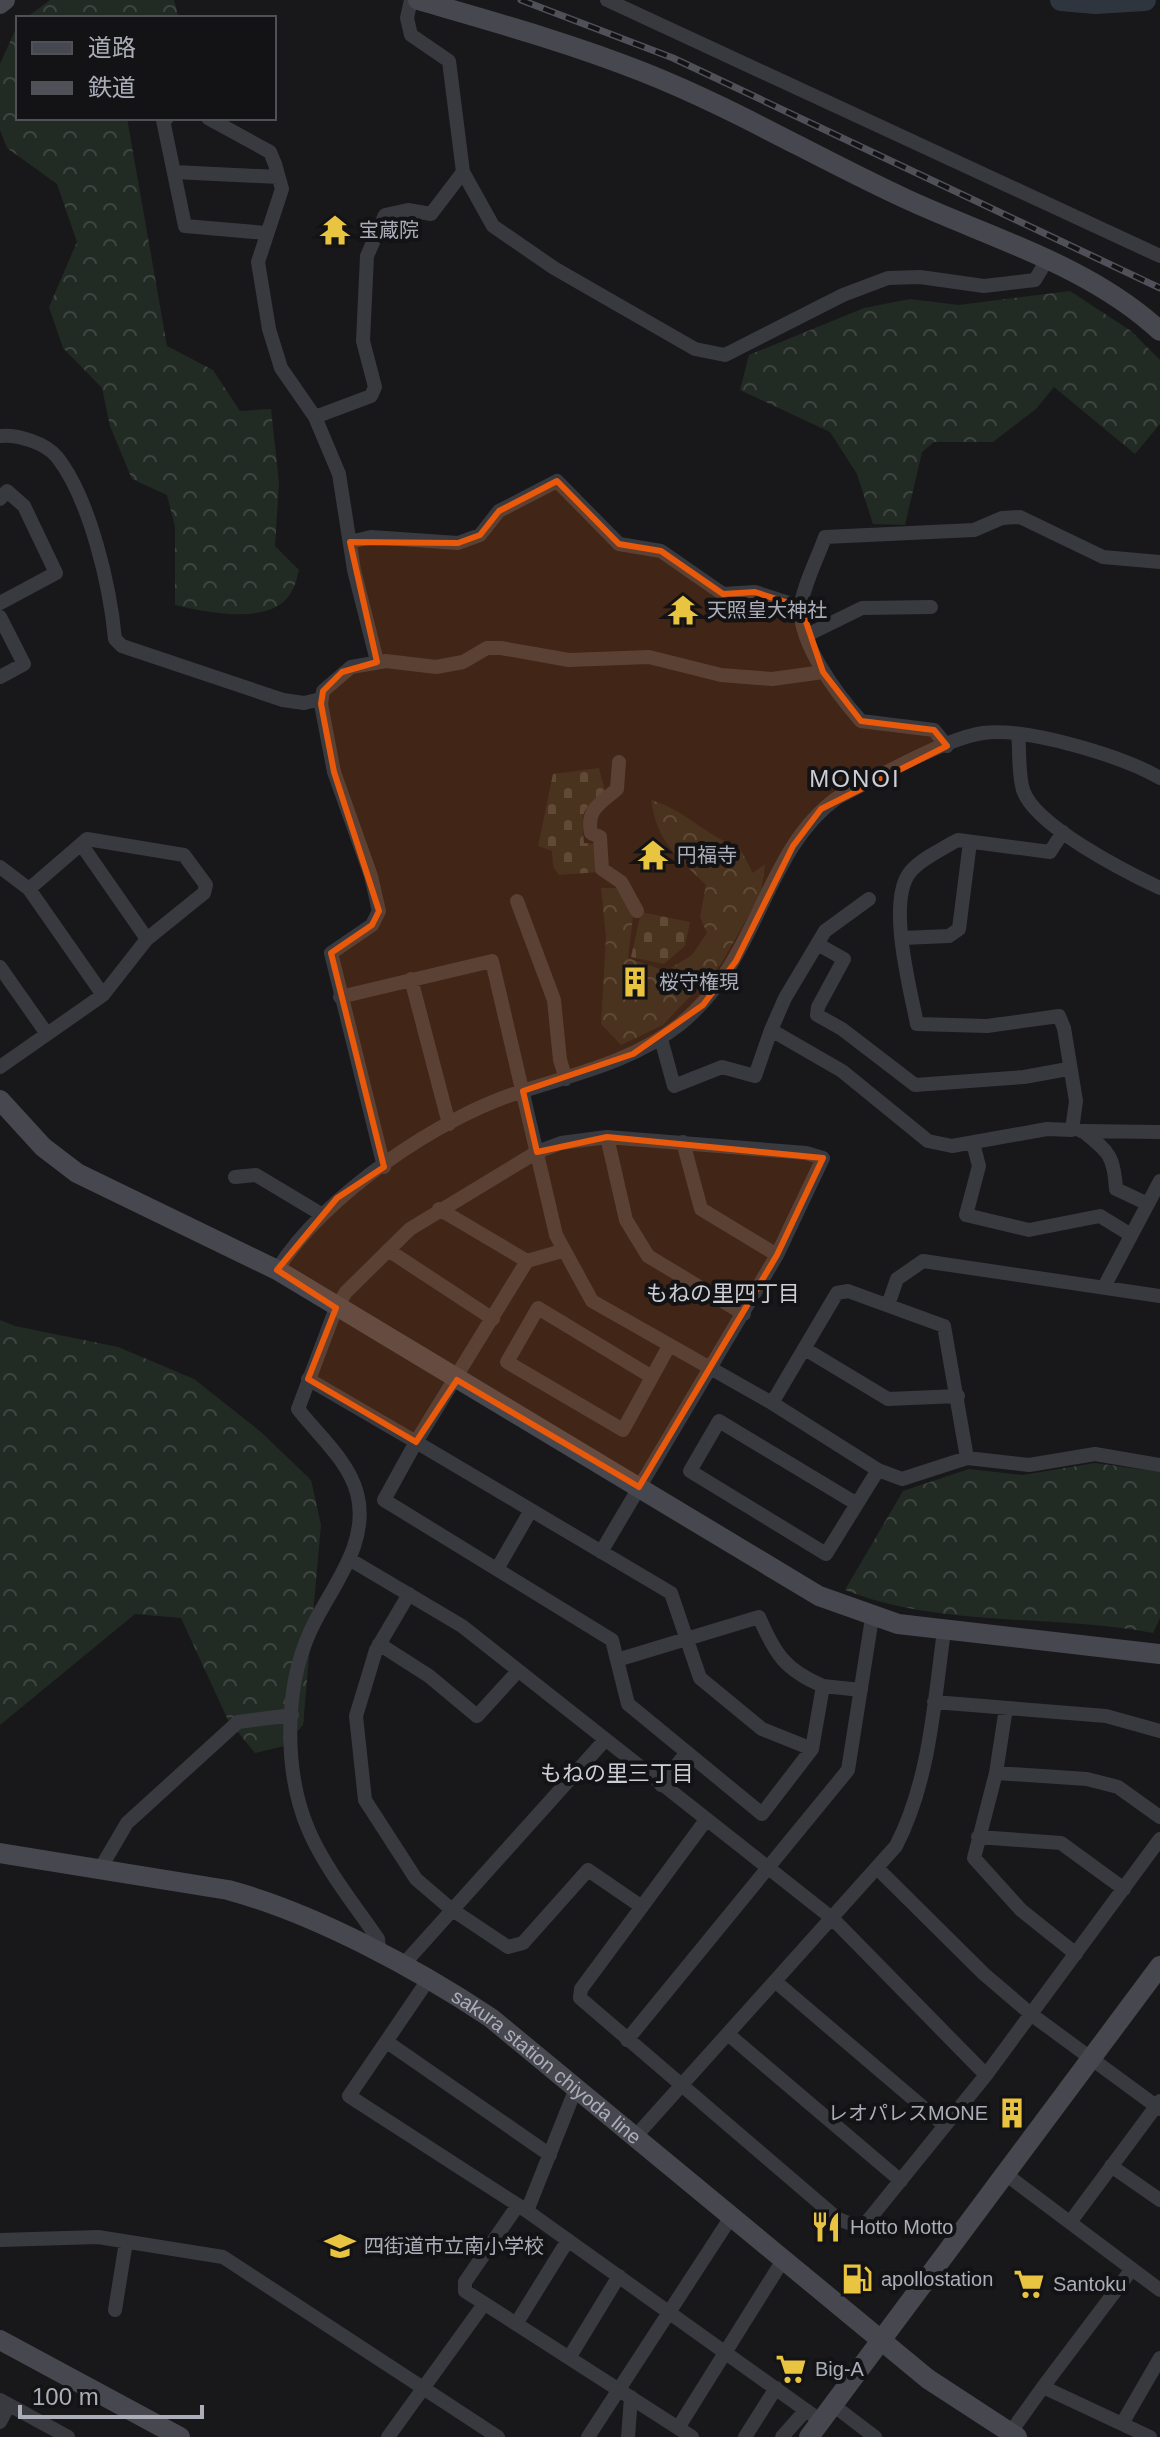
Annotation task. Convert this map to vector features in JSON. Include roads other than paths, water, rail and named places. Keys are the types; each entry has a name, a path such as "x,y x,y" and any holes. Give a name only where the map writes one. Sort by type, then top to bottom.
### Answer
{"street":[{"path":"0,4 5,0"},
{"path":"411,0 407,18 411,35 449,61 463,172 493,226 519,245 695,349 725,355 843,295 888,278 920,277 984,286 1035,280 1047,260"},
{"path":"418,0 538,35 645,73 905,199 1047,260 1126,303 1160,331"},
{"path":"607,0 1160,256"},
{"path":"163,120 185,226 266,233"},
{"path":"212,120 270,152 282,189 258,262 274,352 288,382 315,417 339,474 350,542 377,661"},
{"path":"174,172 278,177"},
{"path":"315,417 371,396 375,387 363,341 367,256 385,215 408,210 431,214 463,172"},
{"path":"0,436 9,435 41,445 56,455 90,524 106,575 115,639 122,646 283,700 304,703 321,699"},
{"path":"350,542 371,537 458,543 480,535 499,511 557,481 619,544 661,551 723,594 755,592 801,607"},
{"path":"0,499 7,491 24,506 56,573 0,603"},
{"path":"947,746 934,730 861,721 823,672 807,635 801,607 825,537 974,530 1002,518 1020,517 1103,557 1160,562"},
{"path":"807,635 862,608 931,607"},
{"path":"0,617 24,664 0,677"},
{"path":"384,1167 331,953 372,925 379,902 334,772 321,699 323,691 342,672 377,661 436,667 463,662 487,648 569,660 649,657 721,675 772,679 823,672"},
{"path":"277,1270 337,1198 449,1124 485,1104 633,1054 661,1039 703,1005 736,961 793,846 821,809 837,798 981,733 1018,734 1138,766 1160,778"},
{"path":"1018,734 1025,794 1063,832 1094,854 1160,888"},
{"path":"619,762 617,789 592,809 588,819 591,833 600,837 602,869 621,882 637,911"},
{"path":"1063,832 1050,852 970,842 952,843 913,869 905,879 902,938 917,1024 987,1026 1059,1016 1064,1028 1078,1131"},
{"path":"0,1067 103,995 147,939 204,893 206,885 184,855 87,839 29,889"},
{"path":"902,938 949,936 959,929 970,842"},
{"path":"81,844 147,939"},
{"path":"0,867 29,889 103,995"},
{"path":"661,1039 674,1086 722,1067 755,1076 785,998 825,931 869,899"},
{"path":"517,901 554,1000 560,1060 566,1079"},
{"path":"819,945 844,959 818,1007 817,1015 842,1029 915,1085 1024,1077 1068,1069"},
{"path":"340,997 492,961 562,1251 592,1301 772,1403 878,1470 902,1479 967,1458 1029,1465 1095,1454 1160,1465"},
{"path":"0,967 47,1034"},
{"path":"411,979 449,1124"},
{"path":"771,1030 842,1071 928,1141 952,1146 1047,1129 1160,1132"},
{"path":"0,1100 43,1147 77,1173 277,1270 791,1581 872,1618 944,1631 1160,1654"},
{"path":"1078,1131 1106,1149 1114,1162 1116,1189 1148,1204"},
{"path":"607,1137 626,1220 648,1256 744,1314"},
{"path":"380,1955 378,1939 308,1828 292,1759 296,1680 308,1635 349,1559 356,1536 357,1493 335,1452 298,1409 336,1308 346,1292 388,1250 439,1209 537,1152 561,1143 607,1137 823,1158 777,1255 744,1314 601,1552"},
{"path":"683,1142 701,1209 777,1255"},
{"path":"973,1143 979,1166 966,1215 1029,1230 1100,1216 1131,1235"},
{"path":"235,1177 256,1175 321,1214"},
{"path":"1105,1285 1160,1181"},
{"path":"439,1209 527,1261"},
{"path":"388,1250 493,1319"},
{"path":"562,1251 527,1261 384,1500 612,1640 628,1704 762,1814 812,1749 823,1686"},
{"path":"888,1305 897,1279 918,1261 1105,1285 1160,1296"},
{"path":"772,1403 841,1290 944,1326 967,1458"},
{"path":"652,1377 538,1308 507,1362 623,1430 669,1346"},
{"path":"805,1349 888,1399 958,1396"},
{"path":"308,1379 671,1593 700,1678 762,1729 812,1749"},
{"path":"857,1504 719,1421 690,1471 826,1554 857,1504 878,1470"},
{"path":"497,1569 531,1510"},
{"path":"349,1559 462,1626 833,1919 986,2075"},
{"path":"409,1594 379,1644 356,1716 365,1800 416,1879 451,1909 513,1947 523,1943 588,1870 642,1907"},
{"path":"617,1660 759,1617 775,1654 807,1679 823,1686 861,1690"},
{"path":"627,2040 848,1770 872,1618"},
{"path":"635,2137 896,1846 915,1804 944,1631"},
{"path":"379,1644 429,1676 477,1716 518,1671"},
{"path":"934,1702 1106,1716 1160,1731"},
{"path":"1006,1708 996,1773 978,1837 976,1864 1021,1910 1076,1954"},
{"path":"100,1869 127,1823 238,1722 292,1715"},
{"path":"402,1966 605,1740"},
{"path":"661,1785 687,1752"},
{"path":"996,1773 1087,1779 1118,1787 1160,1817"},
{"path":"706,1820 579,1994 582,2002 838,2219 862,2228 1032,2015 1160,1839"},
{"path":"978,1837 1061,1843 1124,1889"},
{"name":"sakura station chiyoda line","path":"0,1853 263,1900 428,1980 491,2018 928,2379 1013,2435"},
{"path":"878,1869 984,1974 1032,2015 1159,2105 1071,2221"},
{"path":"782,2437 818,2418 882,2342 1160,1966"},
{"path":"428,1980 349,2096 522,2208 818,2418 875,2437"},
{"path":"776,1982 945,2126"},
{"path":"729,2035 901,2181"},
{"path":"387,2042 550,2155"},
{"path":"576,2088 550,2155 522,2208 465,2282 465,2291 692,2437"},
{"path":"1111,2166 1160,2200"},
{"path":"1004,2173 1160,2290"},
{"path":"588,2437 625,2393 670,2311 731,2217"},
{"path":"0,2240 78,2236 223,2257 498,2437"},
{"path":"516,2324 568,2240"},
{"path":"115,2310 126,2242"},
{"path":"678,2428 783,2260"},
{"path":"1013,2435 1043,2387 1132,2269"},
{"path":"569,2358 619,2276"},
{"path":"388,2437 484,2304"},
{"path":"0,2340 180,2437"},
{"path":"1123,2422 1160,2358"},
{"path":"1043,2387 1150,2437"},
{"path":"745,2437 776,2388"},
{"path":"625,2393 628,2437"},
{"path":"0,2422 5,2402 68,2437"}],"waterway":[{"path":"1061,0 1095,3 1145,0"}],"railway":[{"path":"521,0 673,58 1160,288"}],"place":[{"name":"宝蔵院","path":"335,230"},
{"name":"天照皇大神社","path":"683,610"},
{"name":"円福寺","path":"653,855"},
{"name":"桜守権現","path":"635,982"},
{"name":"レオパレスMONE","path":"1012,2113"},
{"name":"Hotto Motto","path":"826,2227"},
{"name":"四街道市立南小学校","path":"340,2246"},
{"name":"apollostation","path":"857,2279"},
{"name":"Santoku","path":"1029,2284"},
{"name":"Big-A","path":"791,2369"}],"district":[{"name":"MONOI","path":"855,779"},
{"name":"もねの里四丁目","path":"723,1293"},
{"name":"もねの里三丁目","path":"617,1773"}]}
